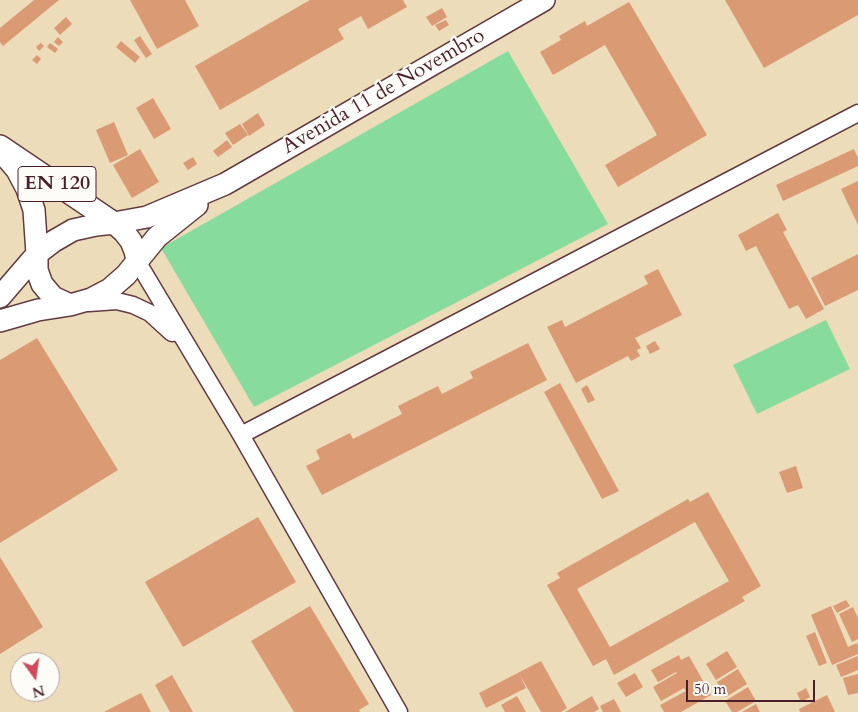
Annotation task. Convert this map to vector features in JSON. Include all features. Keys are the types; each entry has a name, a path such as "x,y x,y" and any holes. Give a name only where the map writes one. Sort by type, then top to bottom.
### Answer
{"main road":[{"name":"Avenida 11 de Novembro","path":"114,223 147,217 225,184 544,0"},
{"name":"EN 120","path":"0,146 114,223 131,241 137,262"},
{"name":"EN 120","path":"0,150 17,170 27,189 34,210 37,270 42,284 53,297 70,305"},
{"name":"Avenida 11 de Novembro","path":"137,262 157,236 225,184"},
{"name":"EN 120","path":"37,254 73,230 96,224 114,223"},
{"path":"0,297 37,254"},
{"path":"0,321 38,310 91,300 110,289 137,262"}],"street":[{"path":"241,435 858,112"},
{"path":"137,262 241,435 399,712"},
{"path":"70,305 117,301 134,305 150,313 164,324 189,350"}],"green space":[{"path":"508,51 608,224 254,407 161,248"},
{"path":"826,320 850,369 757,414 733,365"}],"building":[{"path":"34,0 59,0 3,46 0,42 0,28"},
{"path":"130,0 185,0 199,26 157,49"},
{"path":"310,0 403,0 407,7 368,29 361,16 338,29 344,39 220,110 195,66"},
{"path":"725,0 858,0 858,15 764,68"},
{"path":"629,2 707,135 618,187 605,165 657,135 605,45 553,75 540,52 561,40 559,36 585,21 587,26"},
{"path":"442,8 447,17 432,26 426,17"},
{"path":"66,17 72,24 60,35 54,28"},
{"path":"446,20 449,25 439,31 435,25"},
{"path":"140,36 152,54 146,58 134,40"},
{"path":"58,37 63,42 59,46 54,42"},
{"path":"121,41 140,57 135,63 116,47"},
{"path":"41,43 44,46 39,51 36,47"},
{"path":"50,43 58,49 55,53 47,47"},
{"path":"37,55 41,59 37,64 32,60"},
{"path":"153,98 171,129 154,139 136,108"},
{"path":"258,113 265,125 249,136 242,124"},
{"path":"114,122 128,155 110,163 96,130"},
{"path":"240,124 248,135 233,145 225,133"},
{"path":"227,140 232,147 218,157 213,151"},
{"path":"140,149 159,182 132,198 113,165"},
{"path":"854,149 858,158 858,166 783,201 776,185"},
{"path":"193,157 197,164 188,170 183,163"},
{"path":"858,181 858,225 841,189"},
{"path":"778,213 787,230 783,232 824,309 806,319 798,305 789,309 756,246 746,251 738,235"},
{"path":"858,254 858,290 825,306 811,278"},
{"path":"658,269 682,315 635,338 641,348 637,350 640,356 631,361 628,356 576,383 547,327 562,320 565,327 648,284 644,276"},
{"path":"37,338 118,470 0,543 0,360"},
{"path":"655,341 660,349 650,354 646,346"},
{"path":"528,343 547,380 322,495 306,466 320,459 316,450 350,433 353,439 402,414 398,406 438,386 442,394 473,378 470,372"},
{"path":"560,383 619,491 602,499 544,392"},
{"path":"587,385 595,400 588,403 581,389"},
{"path":"796,466 803,488 787,493 779,472"},
{"path":"708,492 761,586 742,597 745,601 614,675 606,659 593,666 547,585 560,578 557,573 688,499 690,502","holes":["695,522 729,581 610,647 577,589"]},
{"path":"258,517 296,582 183,647 145,582"},
{"path":"0,557 43,627 0,654"},
{"path":"846,600 850,606 837,613 833,606"},
{"path":"310,606 369,704 359,710 360,712 294,712 251,641"},
{"path":"831,606 848,647 857,643 858,646 858,654 832,665 811,615"},
{"path":"853,607 858,618 858,639 852,642 839,614"},
{"path":"815,632 827,663 819,666 806,636"},
{"path":"727,651 737,667 716,680 706,664"},
{"path":"679,655 681,660 689,656 711,695 681,712 664,712 660,705 686,691 684,688 661,701 653,687 677,673 658,682 651,670"},
{"path":"858,656 858,670 841,677 836,665"},
{"path":"541,661 567,708 561,712 541,712 520,675 526,688 486,708 479,693"},
{"path":"738,669 747,684 726,697 717,682"},
{"path":"635,673 643,687 626,697 617,683"},
{"path":"858,674 858,693 848,695 843,678"},
{"path":"172,675 193,712 170,712 155,685"},
{"path":"748,687 756,701 737,712 732,712 725,701"},
{"path":"806,688 810,697 801,702 797,693"},
{"path":"141,693 151,712 104,712 123,702"},
{"path":"827,695 835,712 800,712 799,709"},
{"path":"517,696 526,712 505,712 501,705"},
{"path":"592,696 599,709 594,712 565,712"},
{"path":"614,699 621,712 603,712 600,706"},
{"path":"756,704 760,712 742,712"}]}
